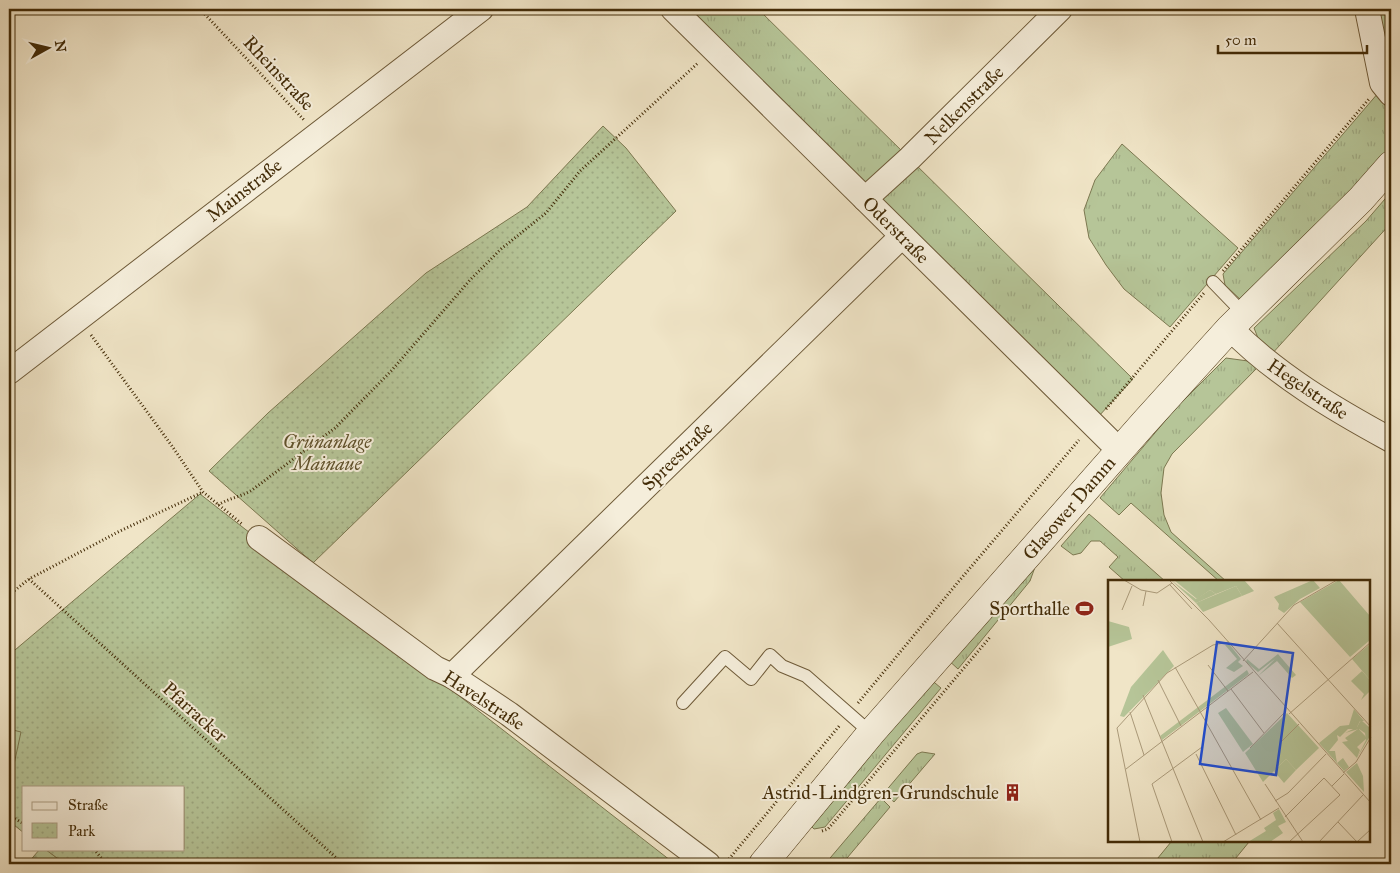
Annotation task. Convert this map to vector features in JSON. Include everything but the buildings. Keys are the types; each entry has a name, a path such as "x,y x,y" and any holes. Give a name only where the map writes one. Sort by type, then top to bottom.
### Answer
{"street":[{"name":"Mainstraße","path":"9,372 481,9"},
{"name":"Oderstraße","path":"673,9 1119,450"},
{"name":"Nelkenstraße","path":"866,199 1060,9"},
{"path":"1367,9 1388,83"},
{"name":"Glasower Damm","path":"763,864 871,733 1076,502 1119,450 1237,321 1361,199 1391,165"},
{"name":"Spreestraße","path":"452,676 902,236"},
{"name":"Hegelstraße","path":"1237,321 1265,360 1333,408 1391,440"},
{"name":"Havelstraße","path":"259,538 435,668 452,676 509,714 708,864"}],"lane":[{"path":"1213,282 1237,321"},
{"path":"683,703 724,657 751,679 770,655 782,666 806,676 871,733"}],"path":[{"name":"Rheinstraße","path":"200,9 317,134"},
{"path":"218,505 225,500 243,496 336,428 392,370 470,280 494,256 546,213 580,171 714,48"},
{"path":"724,864 1092,424 1133,379 1213,282 1388,83"},
{"path":"80,318 203,492 259,538"},
{"path":"9,595 29,579 120,531 203,492"},
{"name":"Pfarracker","path":"29,579 343,864"},
{"path":"9,815 22,823"},
{"path":"95,850 106,864"}],"green space":[{"path":"685,9 758,9 1133,379 1098,417"},
{"path":"1372,9 1391,9 1391,43 1386,45"},
{"path":"1379,92 1391,114 1391,154 1241,300 1225,285 1223,274"},
{"name":"Grünanlage Mainaue","path":"603,126 626,148 676,211 313,563 209,471 268,413 426,273 527,207"},
{"path":"1122,144 1238,248 1170,327 1124,289 1089,238 1084,210 1095,180"},
{"path":"1391,192 1391,223 1270,356 1260,343 1254,328 1366,221"},
{"path":"1226,358 1248,361 1259,366 1172,454 1164,468 1161,493 1164,515 1171,532 1225,580 1218,580 1131,503 1119,515 1100,498 1176,408"},
{"path":"200,494 675,864 65,864 46,850 185,850 185,786 22,786 22,831 9,821 9,655"},
{"path":"1089,514 1164,580 1124,580 1109,567 1118,557 1100,541 1091,541 1081,553 1073,555 1061,546"},
{"path":"1039,556 1030,581 958,669 946,658"},
{"path":"929,678 941,688 825,827 814,829 808,823"},
{"path":"9,729 21,732 13,769 9,768"},
{"path":"922,752 935,754 894,802 884,793 917,754"},
{"path":"881,798 890,807 842,864 825,864"},
{"path":"1170,843 1248,843 1231,864 1153,864"},
{"path":"39,850 46,850 65,864 27,864"}],"place":[{"name":"Sporthalle","path":"1084,608"},
{"name":"Astrid-Lindgren-Grundschule","path":"1013,792"}]}
